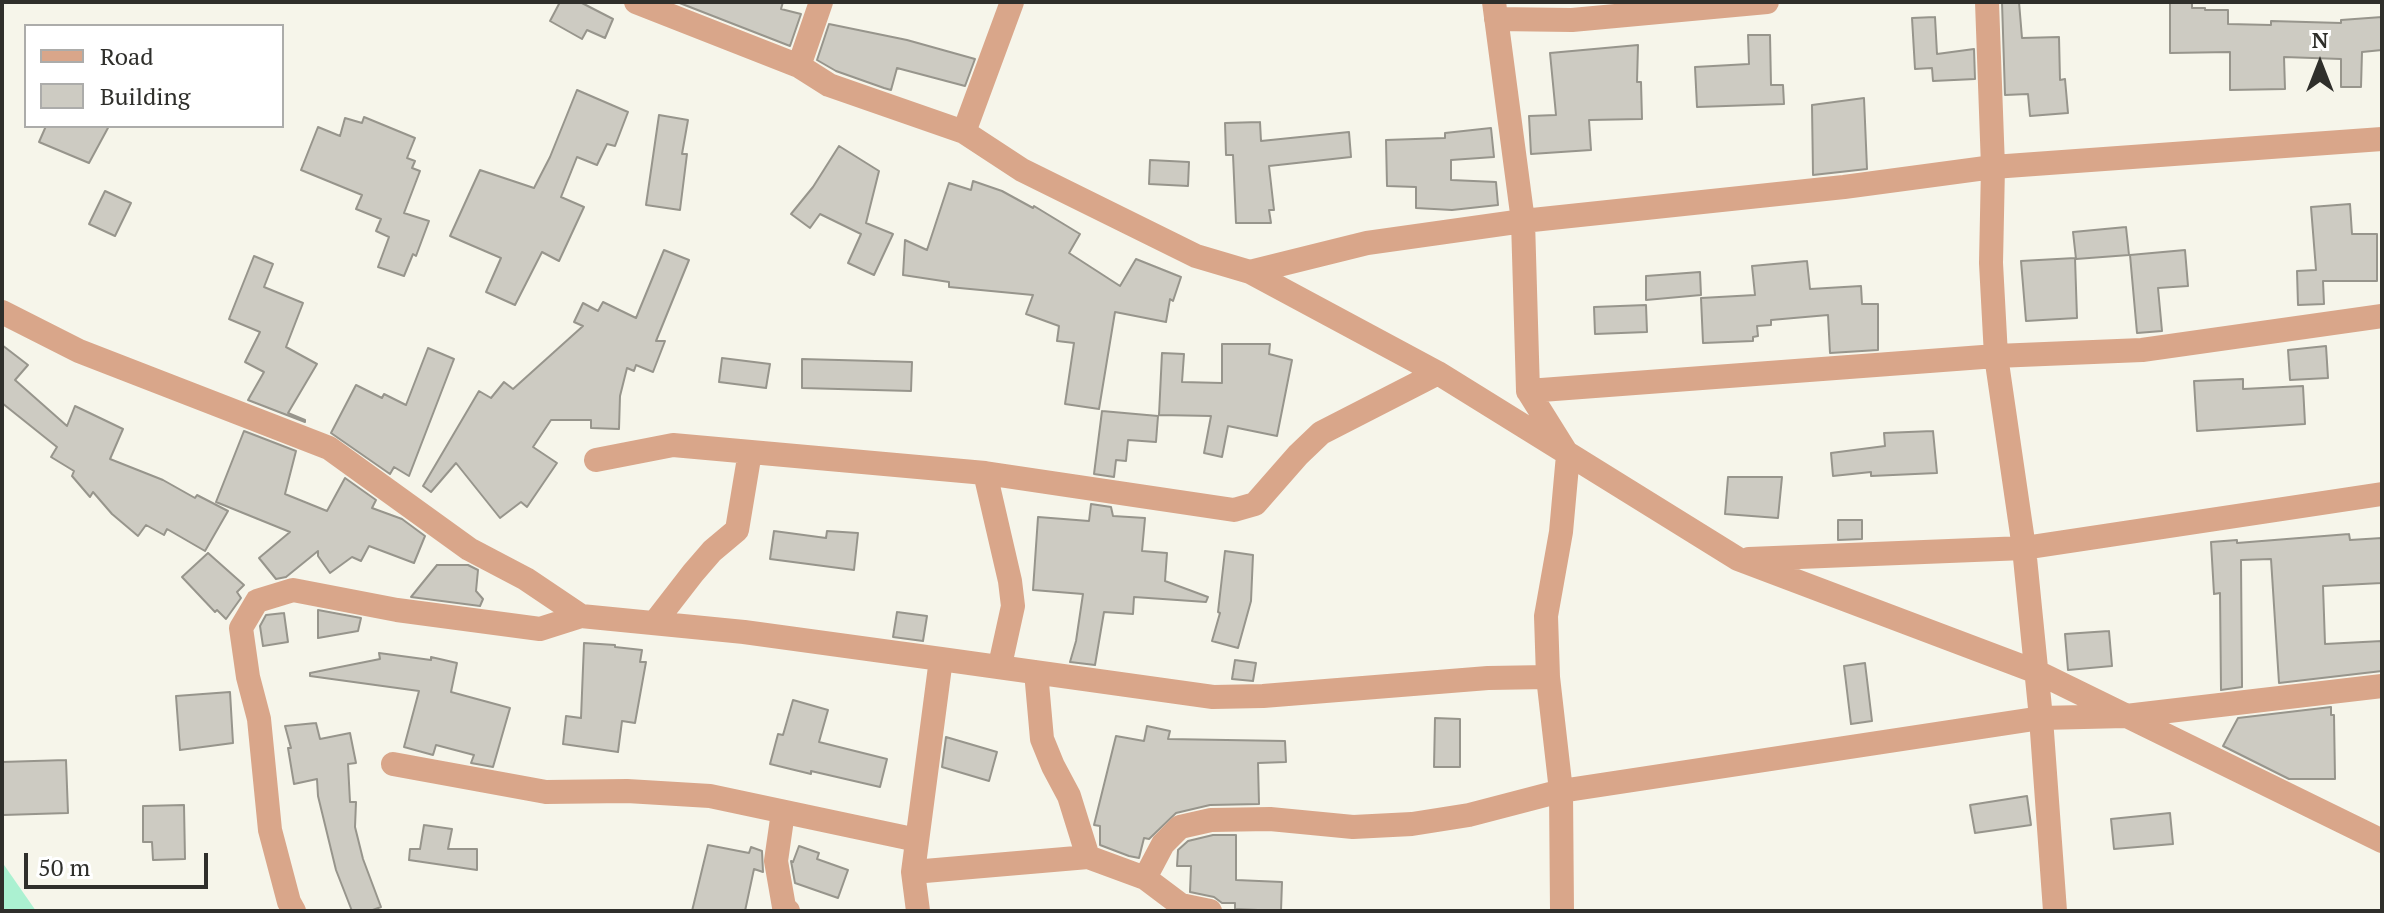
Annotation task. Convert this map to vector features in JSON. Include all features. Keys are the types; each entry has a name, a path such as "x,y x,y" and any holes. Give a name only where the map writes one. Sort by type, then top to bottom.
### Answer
{"street":[{"path":"636,2 799,66 829,85 964,132 1022,170 1196,256 1250,272 1438,373 1738,559 2037,672 2382,841"},
{"path":"799,66 821,2"},
{"path":"964,132 1012,2"},
{"path":"1562,911 1561,791 1548,677 1546,616 1561,532 1568,455 1528,391 1523,221 1495,10 1572,20 1767,2"},
{"path":"1987,2 1993,167 1991,263 1996,356 2024,548 2041,718 2055,911"},
{"path":"1250,272 1367,243 1523,221 1844,187 1993,167 2382,139"},
{"path":"2,312 79,351 329,448 469,549 526,579 581,616"},
{"path":"1528,391 1996,356 2142,350 2382,316"},
{"path":"596,460 673,445 985,473 1234,510 1255,504 1321,433 1438,373"},
{"path":"655,622 712,551 737,530 750,452"},
{"path":"985,473 1013,606 1000,665"},
{"path":"1738,559 2024,548 2382,494"},
{"path":"294,911 270,830 259,719 248,677 241,628 257,601 293,590 397,610 540,629 581,616 655,622 1000,665 1213,697 1263,696 1488,678 1548,677"},
{"path":"918,911 913,872 941,659"},
{"path":"1036,672 1042,739 1069,796 1088,857"},
{"path":"1145,878 1163,844 1180,827 1211,820 1270,819 1353,827 1412,824 1469,815 1561,791 2041,718 2126,716 2382,686"},
{"path":"393,764 546,792 627,791 710,796 917,840"},
{"path":"783,812 776,861 784,907 788,911"},
{"path":"913,872 1088,857 1145,878 1181,905 1210,911"}],"green space":[{"path":"2,862 36,911 2,911"}],"building":[{"path":"560,2 580,2 613,19 605,38 587,30 582,39 550,21"},
{"path":"677,2 783,2 781,9 801,14 790,46"},
{"path":"2002,2 2019,2 2022,38 2059,37 2060,80 2065,79 2068,113 2030,116 2028,94 2005,95"},
{"path":"2170,2 2192,2 2192,8 2205,10 2228,10 2228,24 2271,25 2271,21 2341,23 2341,20 2382,17 2382,50 2362,52 2361,87 2341,87 2341,59 2284,57 2285,89 2230,90 2230,52 2170,53"},
{"path":"1935,17 1937,54 1974,49 1975,79 1933,81 1932,68 1915,69 1912,18"},
{"path":"829,24 907,40 975,59 965,86 897,68 891,90 836,71 817,60"},
{"path":"1748,35 1770,35 1771,85 1783,85 1784,104 1697,107 1695,67 1749,64"},
{"path":"1638,45 1637,82 1641,82 1642,119 1589,120 1591,150 1531,154 1529,116 1556,115 1550,53"},
{"path":"577,90 628,112 615,146 607,144 597,165 577,157 561,197 584,207 559,261 542,252 515,305 486,292 501,258 450,236 480,170 534,188"},
{"path":"1864,98 1867,169 1813,175 1812,105"},
{"path":"659,115 688,120 682,154 687,154 680,210 646,205"},
{"path":"364,117 415,138 407,158 415,161 412,168 420,171 404,213 429,221 416,256 413,254 404,276 378,267 389,237 376,231 381,219 356,209 362,195 301,170 318,127 340,136 345,118 362,123"},
{"path":"1260,122 1261,141 1349,132 1351,157 1269,166 1274,210 1269,210 1271,223 1236,223 1233,155 1226,155 1225,123"},
{"path":"45,128 108,128 89,163 39,142"},
{"path":"1491,128 1494,157 1451,160 1451,180 1496,182 1498,205 1452,210 1416,208 1416,187 1387,186 1386,140 1445,138 1445,133"},
{"path":"839,146 879,171 866,223 893,234 874,275 848,263 861,234 820,214 810,228 791,214 813,187"},
{"path":"1150,160 1189,162 1188,186 1149,184"},
{"path":"973,181 1034,206 1080,234 1069,253 1120,286 1136,259 1181,277 1173,301 1170,299 1166,322 1115,312 1099,409 1065,404 1074,343 1057,341 1059,326 1026,314 1033,295 949,287 949,282 903,275 905,240 927,250 949,183 971,190"},
{"path":"105,191 131,203 115,236 89,224"},
{"path":"2350,204 2352,234 2377,234 2377,281 2323,281 2324,304 2298,305 2297,271 2316,270 2311,207"},
{"path":"2126,227 2129,255 2076,259 2073,232"},
{"path":"664,250 689,260 656,341 665,341 653,372 636,365 634,371 627,368 620,396 619,429 591,428 591,420 551,420 533,447 557,463 527,507 521,502 500,518 456,463 431,492 423,486 479,391 491,398 504,382 513,389 583,326 574,322 583,303 598,311 603,302 636,318"},
{"path":"2185,250 2188,286 2158,288 2162,331 2137,333 2130,255"},
{"path":"254,256 273,264 264,287 303,303 286,347 317,364 288,413 305,422 248,400 264,372 245,362 260,332 229,319"},
{"path":"2075,258 2077,318 2026,321 2021,261"},
{"path":"1807,261 1810,289 1861,286 1862,304 1878,304 1878,350 1830,353 1828,315 1771,320 1771,325 1757,326 1758,336 1753,337 1753,341 1703,343 1701,298 1755,295 1752,266"},
{"path":"1700,272 1701,295 1646,300 1646,276"},
{"path":"1646,305 1647,332 1595,334 1594,307"},
{"path":"1222,344 1270,344 1269,354 1292,360 1277,436 1228,426 1222,457 1204,453 1211,416 1159,415 1162,353 1184,354 1182,382 1222,383"},
{"path":"2,345 28,365 15,380 67,426 75,406 123,429 110,459 228,511 205,551 167,529 164,535 146,525 138,536 112,514 93,492 90,497 72,476 74,471 51,457 57,447 2,403"},
{"path":"2326,346 2328,378 2290,380 2288,350"},
{"path":"428,348 454,359 409,476 394,467 390,474 331,433 356,385 382,398 384,394 406,405"},
{"path":"722,358 770,364 766,388 719,382"},
{"path":"802,359 912,362 911,391 802,388"},
{"path":"2243,379 2243,389 2303,386 2305,424 2197,431 2194,381"},
{"path":"1102,411 1158,416 1156,442 1128,440 1126,461 1116,460 1114,477 1094,474"},
{"path":"244,431 296,451 285,494 327,511 345,478 376,500 372,508 402,519 425,536 414,563 369,546 361,561 352,557 330,573 318,551 286,577 276,579 259,558 290,532 216,502"},
{"path":"1933,431 1937,473 1871,476 1871,472 1833,476 1831,453 1885,446 1884,433"},
{"path":"1728,477 1782,477 1778,518 1725,514"},
{"path":"1091,504 1111,507 1113,516 1145,518 1142,551 1167,553 1165,581 1208,597 1206,602 1134,597 1133,614 1104,612 1095,665 1070,662 1083,594 1033,590 1038,517 1089,521"},
{"path":"1838,520 1862,520 1862,539 1838,540"},
{"path":"774,531 826,538 827,531 858,533 854,570 770,559"},
{"path":"2349,534 2350,540 2382,538 2382,583 2323,586 2325,644 2382,641 2382,671 2279,683 2271,559 2241,560 2242,687 2221,690 2220,593 2214,594 2211,542 2237,540 2237,543"},
{"path":"1225,551 1253,555 1251,601 1238,648 1212,641 1220,613"},
{"path":"208,553 244,585 237,592 241,598 226,619 217,610 215,612 182,577"},
{"path":"437,565 468,565 478,570 476,591 483,599 480,606 411,597"},
{"path":"318,610 361,618 358,631 318,638"},
{"path":"897,612 927,616 923,641 893,637"},
{"path":"284,613 288,642 263,646 260,626 266,615"},
{"path":"2109,631 2112,666 2068,670 2065,634"},
{"path":"584,643 642,650 640,662 646,662 635,723 622,721 618,752 563,744 566,716 581,718"},
{"path":"379,653 431,660 431,657 457,663 451,692 510,708 493,767 471,763 474,755 436,745 433,755 404,747 419,691 310,676 310,673 380,659"},
{"path":"1235,660 1256,663 1253,681 1232,679"},
{"path":"1865,663 1872,721 1851,724 1844,666"},
{"path":"230,692 233,743 180,750 176,696"},
{"path":"793,700 828,710 819,742 887,759 880,787 770,764 778,734 783,735"},
{"path":"2331,707 2331,715 2334,715 2335,779 2289,779 2223,746 2238,718"},
{"path":"1435,718 1460,719 1460,767 1434,767"},
{"path":"316,723 320,739 350,733 356,763 348,764 350,802 356,802 355,827 381,907 370,911 352,911 336,870 318,796 317,779 294,784 288,748 291,748 285,726"},
{"path":"1147,726 1170,731 1168,739 1285,741 1286,762 1258,763 1259,804 1210,805 1176,813 1149,839 1144,838 1139,858 1129,856 1100,845 1100,826 1094,825 1116,736 1144,741"},
{"path":"946,737 997,752 989,781 942,767"},
{"path":"66,760 68,813 3,815 2,762"},
{"path":"2027,796 2031,825 1975,833 1970,805"},
{"path":"184,805 185,859 153,860 152,842 143,842 143,806"},
{"path":"2170,813 2173,844 2114,849 2111,819"},
{"path":"424,825 452,829 448,849 477,849 477,870 409,860 410,849 420,849"},
{"path":"1213,835 1236,835 1236,880 1282,882 1281,911 1235,909 1235,903 1222,903 1214,897 1190,892 1191,866 1177,866 1178,850 1188,841"},
{"path":"708,845 749,853 751,847 762,851 763,872 754,869 745,911 692,911"},
{"path":"799,846 819,853 817,859 848,870 838,898 795,883 791,861"}]}
